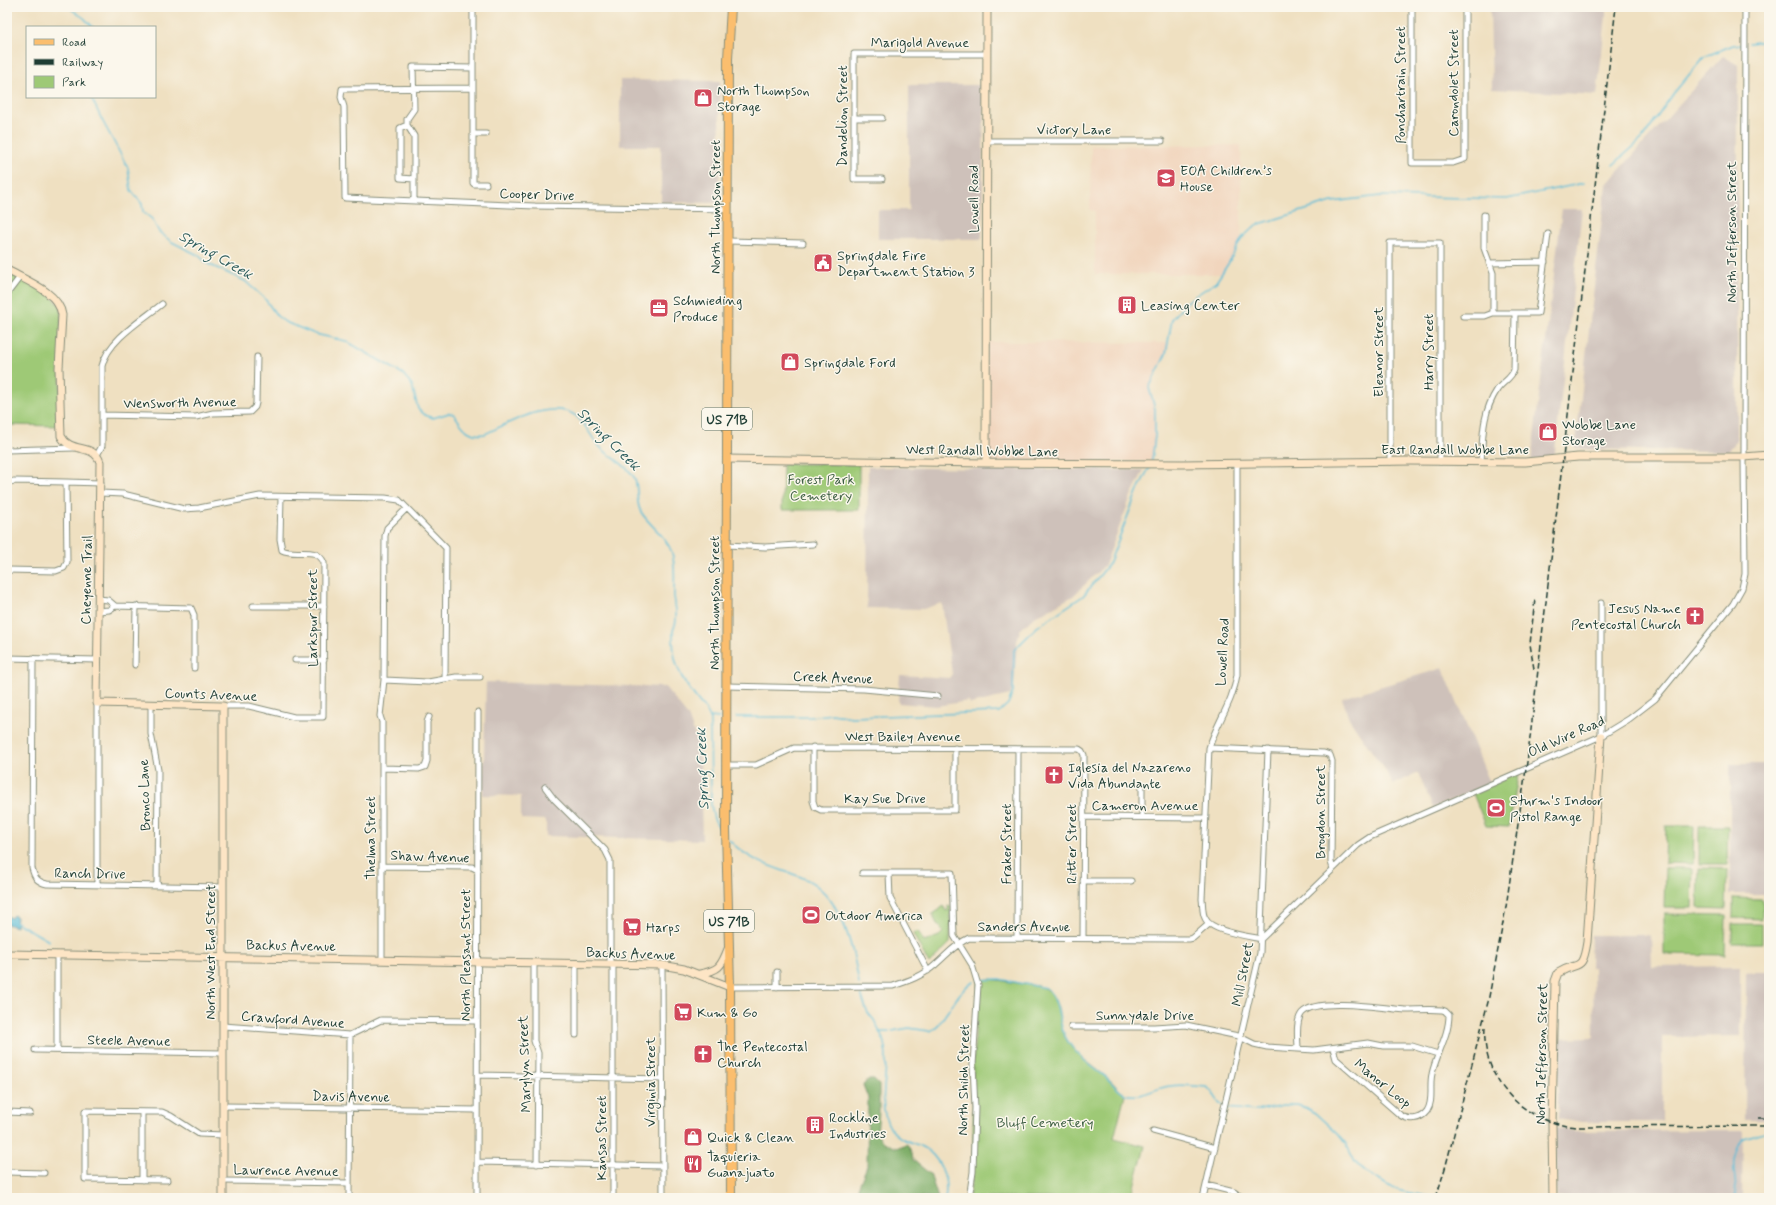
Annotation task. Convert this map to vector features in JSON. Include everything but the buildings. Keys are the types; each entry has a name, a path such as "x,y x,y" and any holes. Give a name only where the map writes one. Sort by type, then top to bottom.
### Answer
{"main road":[{"name":"North Thompson Street","path":"730,7 728,60 726,830 730,987 731,1198"}],"street":[{"path":"473,7 473,183 486,184"},
{"name":"Lowell Road","path":"986,463 987,7"},
{"name":"Ponchartrain Street","path":"1412,7 1412,163 1453,163 1465,159"},
{"name":"Carondolet Street","path":"1465,7 1465,159"},
{"name":"North Jefferson Street","path":"1744,457 1745,7"},
{"name":"Marigold Avenue","path":"854,54 987,54"},
{"name":"Dandelion Street","path":"854,54 854,179 882,179"},
{"path":"414,201 414,136 407,125 409,116 414,109 413,68 473,68"},
{"path":"414,88 473,88"},
{"name":"Cooper Drive","path":"414,88 342,89 341,97 344,107 345,198 535,206 728,209"},
{"path":"854,118 882,118"},
{"path":"407,125 400,128 400,176 403,179 414,179"},
{"path":"473,134 486,134"},
{"name":"Victory Lane","path":"987,141 1162,141"},
{"path":"1484,215 1484,248 1493,273 1493,313"},
{"path":"1463,316 1485,316 1493,313 1538,313 1548,234"},
{"path":"728,240 803,243"},
{"name":"Harry Street","path":"1390,243 1440,243 1440,462"},
{"name":"Eleanor Street","path":"1390,243 1390,462"},
{"path":"1489,263 1545,262"},
{"path":"7,270 48,293 61,307 62,319 59,368 60,429 64,442 75,448"},
{"path":"7,294 20,277"},
{"name":"Cheyenne Trail","path":"97,885 97,660 100,467 97,455 102,446 102,366 107,352 122,336 162,304"},
{"path":"1481,462 1483,424 1489,403 1498,388 1512,376 1514,370 1515,314"},
{"name":"Wensworth Avenue","path":"102,416 196,417 213,413 250,412 256,404 257,358"},
{"path":"7,450 75,448 89,450 97,455"},
{"name":"East Randall Wobbe Lane","path":"1237,464 1525,462 1578,457 1744,457 1769,455"},
{"name":"Old Wire Road","path":"1261,939 1358,845 1370,837 1600,736 1629,719 1655,699 1706,637 1742,588 1745,574 1744,457"},
{"name":"West Randall Wobbe Lane","path":"727,459 986,463 1237,464"},
{"name":"Lowell Road","path":"1209,924 1205,918 1202,899 1209,748 1213,735 1233,695 1237,675 1237,464"},
{"path":"7,483 14,481 100,483"},
{"path":"7,570 56,571 61,570 66,565 66,482"},
{"path":"100,493 123,494 184,509 199,508 255,497 394,498 408,508 446,548 445,678"},
{"name":"Larkspur Street","path":"281,497 280,543 282,550 284,552 315,553 322,559 325,566 323,717"},
{"name":"Thelma Street","path":"382,959 383,768 382,722 380,716 384,680 385,536 387,528 408,508"},
{"path":"727,545 765,547 813,544"},
{"path":"99,599 108,600 115,606"},
{"path":"1600,736 1601,603"},
{"path":"98,611 109,610 115,606 191,608 194,615 194,668"},
{"path":"135,665 136,606"},
{"path":"253,606 324,606"},
{"path":"7,658 97,660"},
{"name":"Ranch Drive","path":"33,658 33,874 36,880 47,884 223,887"},
{"path":"295,660 324,660"},
{"path":"384,680 428,682 445,678 480,677"},
{"name":"Creek Avenue","path":"727,686 862,689 938,696"},
{"name":"Counts Avenue","path":"97,703 253,707 294,717 323,717"},
{"name":"Bronco Lane","path":"150,704 151,734 158,770 157,886"},
{"path":"202,705 215,710 221,717 223,724"},
{"name":"North West End Street","path":"223,706 223,1198"},
{"name":"North Pleasant Street","path":"477,1198 478,712"},
{"path":"383,768 419,769 425,767 427,762 427,722 430,717"},
{"name":"North Jefferson Street","path":"1553,1198 1552,1124 1555,981 1558,973 1579,964 1585,955 1600,736"},
{"name":"West Bailey Avenue","path":"727,765 756,765 764,763 788,749 813,747 1018,750 1079,749 1082,751"},
{"name":"Kay Sue Drive","path":"813,747 813,801 815,807 821,810 955,810 955,748"},
{"path":"1209,748 1268,750"},
{"name":"Fraker Street","path":"1017,938 1018,750"},
{"name":"Brogdon Street","path":"1268,750 1324,753 1330,755 1332,761 1331,862 1334,869"},
{"name":"Mill Street","path":"1202,1198 1260,953 1268,750"},
{"name":"Ritter Street","path":"1082,751 1084,755 1083,938"},
{"path":"1142,785 1142,817"},
{"path":"545,787 554,799 605,850 610,860 611,964"},
{"name":"Cameron Avenue","path":"1084,817 1205,818"},
{"name":"Shaw Avenue","path":"382,866 472,867 478,870"},
{"path":"862,873 889,873 890,898 928,971"},
{"name":"North Shiloh Street","path":"889,873 952,873 954,936 972,965 978,986 973,1065 975,1108 973,1172 969,1198"},
{"path":"1083,881 1131,881"},
{"path":"1209,924 1216,928 1261,939"},
{"name":"Sanders Avenue","path":"730,987 893,986 911,980 928,971 958,943 976,937 1189,939 1193,938 1209,924"},
{"path":"699,974 718,968 722,964 729,947"},
{"name":"Backus Avenue","path":"7,954 382,959 662,965 684,969 730,987"},
{"path":"57,955 57,1050"},
{"name":"Marylyn Street","path":"534,963 534,1041 538,1053 537,1164"},
{"name":"Backus Avenue","path":"576,964 576,1035"},
{"name":"Kansas Street","path":"611,964 613,1198"},
{"name":"Virginia Street","path":"662,965 663,1198"},
{"path":"777,972 777,987"},
{"name":"Manor Loop","path":"1298,1049 1298,1022 1302,1013 1306,1010 1334,1005 1361,1005 1407,1010 1442,1010 1448,1013 1449,1018 1432,1076 1430,1104 1422,1116 1408,1119 1400,1115 1340,1062 1336,1058 1333,1048"},
{"name":"Crawford Avenue","path":"223,1026 350,1035 381,1020 477,1021"},
{"name":"Sunnydale Drive","path":"1071,1027 1154,1027 1186,1025 1241,1038 1260,1046 1314,1050 1368,1044 1383,1046 1406,1045 1418,1047 1438,1054"},
{"path":"349,1198 350,1035"},
{"name":"Steele Avenue","path":"35,1050 223,1053"},
{"path":"477,1075 662,1079"},
{"name":"Davis Avenue","path":"223,1106 477,1110"},
{"path":"167,1180 86,1179 85,1111 162,1112 199,1134 223,1135"},
{"path":"7,1112 30,1113"},
{"path":"142,1112 142,1180"},
{"path":"1153,1131 1215,1148"},
{"path":"478,1162 663,1166"},
{"path":"7,1172 44,1173"},
{"name":"Lawrence Avenue","path":"223,1181 349,1183"},
{"path":"1206,1185 1234,1192 1243,1198"}],"shaded area":[{"path":"1490,7 1607,7 1597,95 1492,89"},
{"path":"1723,56 1738,65 1737,441 1728,451 1575,449 1606,185"},
{"path":"620,80 720,81 719,203 661,202 661,146 620,146"},
{"path":"909,85 984,85 982,239 878,239 878,210 909,210"},
{"name":"EOA Children’s House","path":"1241,145 1241,241 1221,274 1095,274 1095,211 1090,210 1091,146"},
{"path":"1562,209 1582,209 1554,460 1531,462"},
{"path":"986,342 1168,343 1166,354 1149,388 1155,409 1155,435 1152,461 986,463"},
{"path":"868,467 1144,470 1131,496 1105,565 1073,596 1033,618 1020,630 1017,641 1014,686 1010,695 970,704 969,701 936,706 898,703 900,675 949,678 952,674 942,603 923,609 867,608"},
{"path":"1443,668 1490,783 1433,808 1418,773 1393,784 1381,763 1349,718 1342,698"},
{"path":"486,682 665,687 688,716 700,749 702,840 546,836 546,820 521,819 521,796 483,795"},
{"path":"1730,764 1769,764 1769,894 1730,894"},
{"path":"1591,935 1651,935 1652,967 1740,966 1740,1036 1662,1037 1662,1122 1582,1122 1558,1118 1558,1038 1594,1037 1593,968 1590,968"},
{"path":"1746,972 1769,972 1769,1120 1745,1120"},
{"path":"1554,1128 1576,1131 1743,1130 1742,1198 1557,1198"}],"green space":[{"path":"7,273 48,293 61,307 60,426 7,425"},
{"name":"Forest Park Cemetery","path":"783,464 859,464 859,510 782,510"},
{"name":"Sturm's Indoor Pistol Range","path":"1519,771 1509,827 1486,826 1472,791"},
{"path":"1666,826 1694,826 1693,864 1665,863"},
{"path":"1699,826 1728,826 1727,864 1699,864"},
{"path":"1665,868 1693,868 1692,908 1664,908"},
{"path":"1699,868 1727,869 1726,909 1698,908"},
{"path":"1733,898 1762,899 1762,919 1733,918"},
{"path":"944,906 945,910 948,911 948,906 951,906 950,943 929,964 913,934 918,931 924,942 939,936 943,932 932,914"},
{"path":"1664,914 1726,915 1725,955 1664,954"},
{"path":"1732,924 1762,924 1762,943 1732,943"},
{"name":"Bluff Cemetery","path":"990,979 1038,986 1047,990 1056,1002 1064,1034 1072,1048 1125,1094 1114,1138 1145,1146 1132,1193 1151,1196 1151,1198 969,1198 973,1172 973,1065 979,980"},
{"path":"869,1080 874,1080 879,1085 877,1133 882,1141 896,1148 907,1144 912,1153 913,1160 930,1174 938,1198 854,1198 867,1166 868,1098 863,1085"}],"water":[{"path":"13,915 17,917 16,927 7,924 7,916 11,918"}],"waterway":[{"name":"Spring Creek","path":"68,7 84,18 92,26"},
{"path":"1749,43 1769,41"},
{"path":"1613,165 1642,139 1673,94 1704,57 1733,45 1742,44"},
{"name":"Spring Creek","path":"91,98 128,168 131,190 142,204 143,212 152,219 159,232 172,242 198,255 208,264 245,281 265,299 277,316 285,322 315,334 346,341 403,374 412,385 418,409 425,415 433,418 449,413 454,414 466,430 474,434 485,434 530,414 543,411 566,411 576,416 600,447 631,472 635,480 638,503 641,512 670,547 672,553 676,614 676,623 673,631 674,655 679,671 685,682 710,717 711,805 714,819 722,833"},
{"path":"1152,461 1155,435 1155,409 1149,388 1166,354 1172,319 1189,300 1216,282 1242,238 1256,225 1332,202 1380,196 1507,199 1584,183"},
{"path":"736,717 810,717 832,714 852,717 999,712 1008,704 1013,692 1014,650 1037,627 1083,596 1109,564 1137,492 1149,468"},
{"path":"710,717 719,718"},
{"name":"Spring Creek","path":"729,840 745,854 771,867 801,877 815,884 826,895 835,907 849,937 859,984"},
{"path":"16,922 49,941"},
{"path":"979,980 999,979 1046,988 1051,993 1057,1005 1063,1032 1073,1049 1092,1067 1105,1076 1122,1093 1137,1095 1174,1085 1206,1087 1223,1106"},
{"path":"892,1031 909,1028 929,1031 936,1028 959,995 967,986 974,982"},
{"name":"Spring Creek","path":"860,990 867,1011 874,1020 884,1044 886,1068 883,1100 886,1120 894,1133 905,1140 922,1147 934,1156 942,1169 946,1183 945,1198"},
{"path":"879,1032 889,1032"},
{"path":"1227,1108 1256,1111 1282,1105 1297,1105 1306,1108 1315,1113 1338,1134 1346,1144 1355,1162 1362,1170 1400,1191 1436,1198"},
{"path":"1734,1198 1736,1188 1734,1165 1737,1149 1743,1138 1764,1132"}],"railway":[{"path":"1436,1198 1446,1165 1488,1002 1506,907 1528,755 1616,7"},
{"path":"1534,669 1530,644 1535,599"},
{"path":"1485,1027 1486,1046 1490,1064 1498,1081 1523,1108 1539,1117 1557,1124 1576,1127 1769,1126"},
{"path":"1758,1118 1769,1118"}],"place":[{"name":"North Thompson Storage","path":"703,98"},
{"name":"EOA Children’s House","path":"1166,178"},
{"name":"Springdale Fire Department Station 3","path":"823,263"},
{"name":"Leasing Center","path":"1127,305"},
{"name":"Schmieding Produce","path":"659,308"},
{"name":"Springdale Ford","path":"790,362"},
{"name":"Wobbe Lane Storage","path":"1548,432"},
{"name":"Jesus Name Pentecostal Church","path":"1695,616"},
{"name":"Iglesia del Nazareno Vida Abundante","path":"1054,775"},
{"name":"Sturm's Indoor Pistol Range","path":"1496,808"},
{"name":"Outdoor America","path":"811,915"},
{"name":"Harps","path":"632,927"},
{"name":"Kum & Go","path":"683,1012"},
{"name":"The Pentecostal Church","path":"703,1054"},
{"name":"Rockline Industries","path":"815,1125"},
{"name":"Quick & Clean","path":"693,1137"},
{"name":"Taquieria Guanajuato","path":"693,1164"}]}
